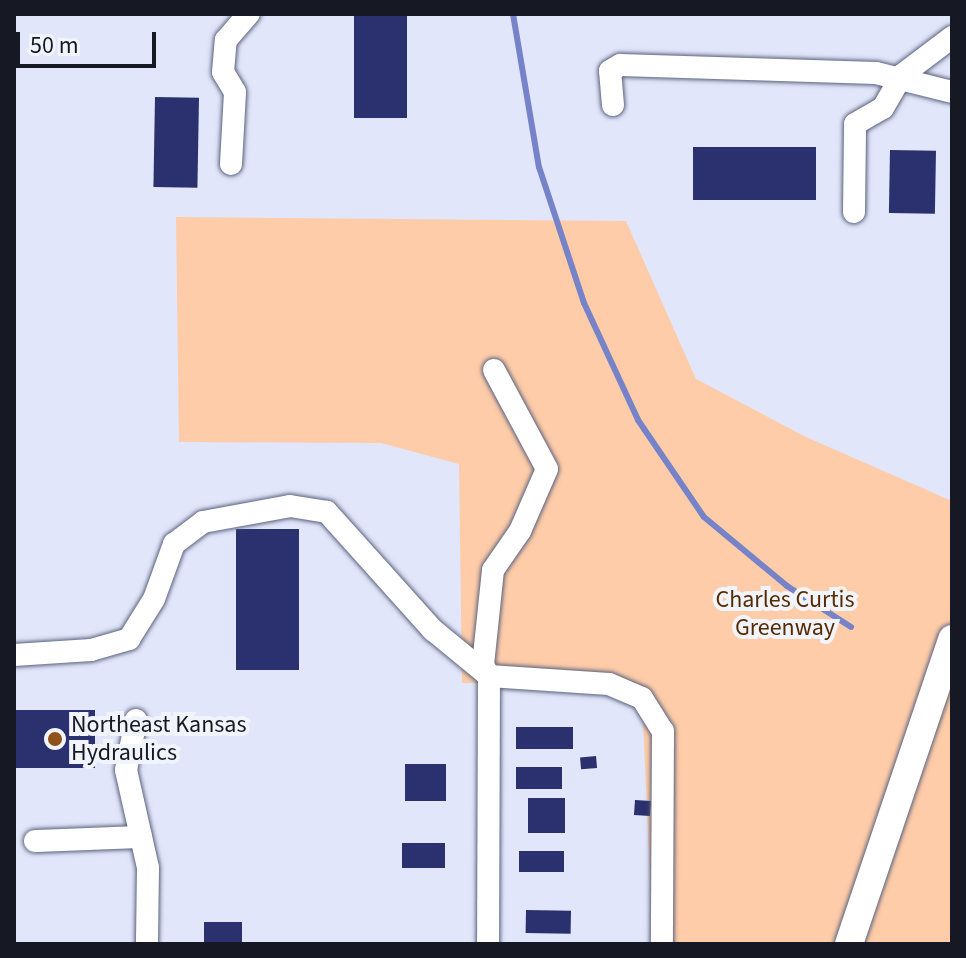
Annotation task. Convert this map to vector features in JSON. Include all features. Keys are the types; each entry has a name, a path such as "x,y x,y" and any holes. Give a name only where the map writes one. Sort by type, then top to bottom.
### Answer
{"main road":[{"path":"849,944 952,639"}],"street":[{"path":"231,164 235,92 223,72 226,40 249,14"},
{"path":"854,212 855,124 883,108 902,75 952,37"},
{"path":"613,105 610,71 620,65 902,75 952,92"},
{"path":"488,944 489,676 483,650 493,570 520,531 547,469 494,370"},
{"path":"14,655 91,650 129,639 154,599 174,544 203,522 290,506 327,512 433,630 489,676 609,684 642,698 663,731 662,944"},
{"path":"136,720 126,770 148,868 147,944"},
{"path":"35,841 141,837"}],"green space":[{"name":"Charles Curtis Greenway","path":"176,217 626,221 696,379 806,437 952,501 952,944 653,944 642,698 609,684 462,683 459,464 381,443 179,442"}],"building":[{"path":"354,14 407,14 407,118 354,118"},
{"path":"155,97 199,98 197,188 153,187"},
{"path":"693,147 816,147 816,200 693,200"},
{"path":"890,150 936,151 935,214 889,213"},
{"path":"236,529 299,529 299,670 236,670"},
{"name":"Northeast Kansas Hydraulics","path":"14,710 95,710 95,768 14,768"},
{"path":"516,727 573,727 573,749 516,749"},
{"path":"596,756 597,768 581,769 580,757"},
{"path":"405,764 446,764 446,801 405,801"},
{"path":"516,767 562,767 562,789 516,789"},
{"path":"528,798 565,798 565,833 528,833"},
{"path":"635,800 651,801 650,816 634,815"},
{"path":"402,843 445,843 445,868 402,868"},
{"path":"519,851 564,851 564,872 519,872"},
{"path":"526,910 571,911 571,934 526,933"},
{"path":"204,922 242,922 242,944 204,944"}],"waterway":[{"path":"513,14 539,167 584,303 638,420 704,517 787,586 851,627"}],"place":[{"name":"Northeast Kansas Hydraulics","path":"55,739"}]}
